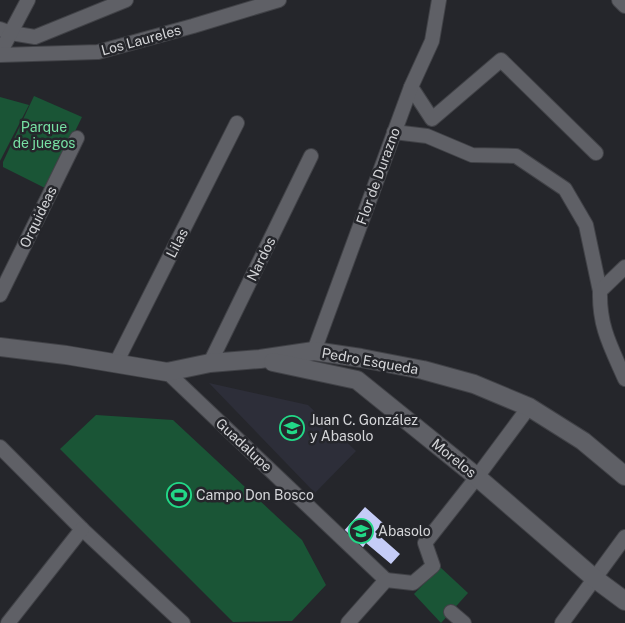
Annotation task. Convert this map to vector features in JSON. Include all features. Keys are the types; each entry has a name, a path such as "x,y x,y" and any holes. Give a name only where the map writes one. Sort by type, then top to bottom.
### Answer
{"street":[{"path":"0,54 5,31 28,0"},
{"path":"5,31 35,37 126,0"},
{"name":"Los Laureles","path":"0,54 98,52 279,0"},
{"name":"Flor de Durazno","path":"314,351 411,87 432,42 439,0"},
{"path":"619,0 625,6"},
{"path":"427,136 432,119 501,60 596,153"},
{"path":"411,87 432,119"},
{"name":"Lilas","path":"116,364 237,123"},
{"path":"394,132 427,136 472,155 516,156 565,188 586,225 600,291 599,310 602,326 625,379"},
{"name":"Orquideas","path":"0,295 77,138"},
{"name":"Nardos","path":"210,363 311,156"},
{"path":"600,291 625,267"},
{"name":"Pedro Esqueda","path":"0,348 66,355 166,372 210,363 260,359 314,351 423,370 474,384 529,407 583,441 625,476"},
{"name":"Morelos","path":"260,359 357,380 477,477 594,578 625,601"},
{"name":"Guadalupe","path":"166,372 386,580"},
{"path":"348,623 386,580 413,583 433,566 425,543 529,407"},
{"path":"0,447 82,528 183,623"},
{"path":"8,623 82,528"},
{"path":"562,623 625,537"},
{"path":"451,612 464,623"}],"shaded area":[{"name":"Juan C. González y Abasolo","path":"209,383 308,405 356,451 315,493"}],"green space":[{"name":"Parque de juegos","path":"34,96 82,117 47,189 3,167 3,162"},
{"path":"0,97 29,105 0,161"},
{"name":"Campo Don Bosco","path":"96,415 173,420 302,540 326,585 292,621 233,622 60,449"},
{"path":"440,567 468,593 441,623 414,594"}],"building":[{"path":"365,507 383,523 375,532 400,554 391,564 366,543 361,550 342,533"}],"place":[{"name":"Juan C. González y Abasolo","path":"292,428"},
{"name":"Campo Don Bosco","path":"179,495"},
{"name":"Abasolo","path":"361,531"}]}
